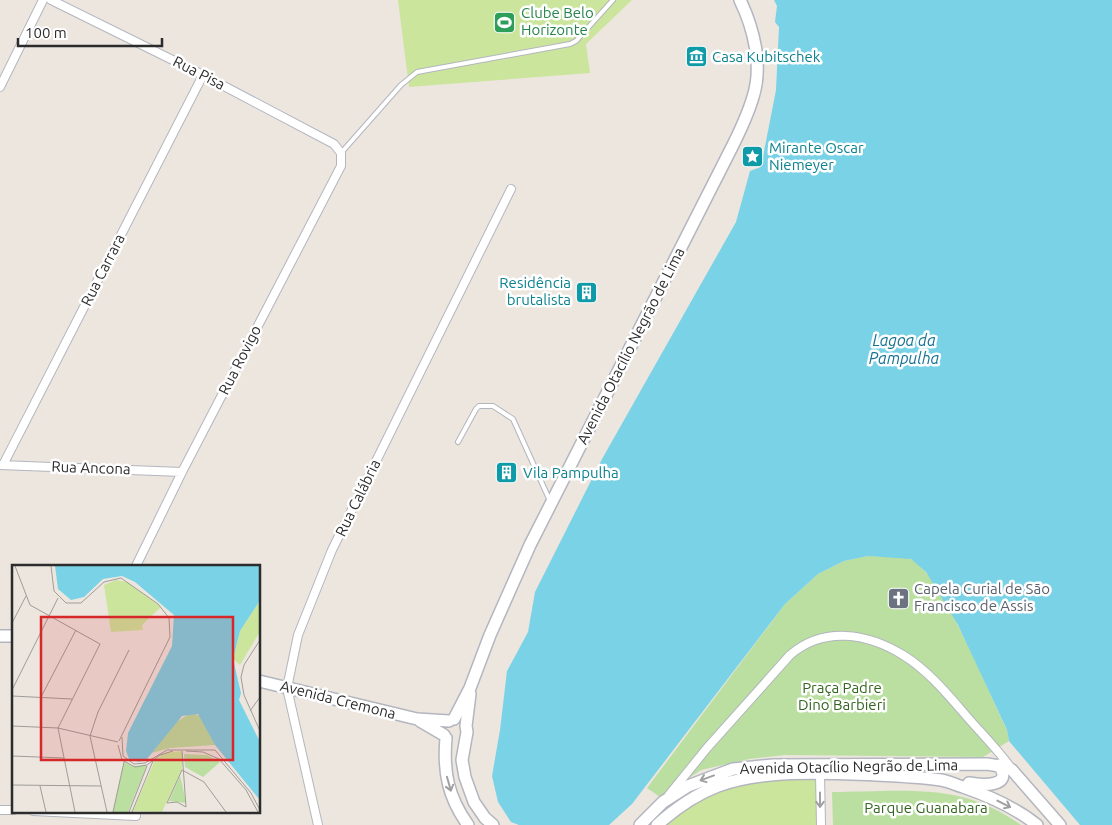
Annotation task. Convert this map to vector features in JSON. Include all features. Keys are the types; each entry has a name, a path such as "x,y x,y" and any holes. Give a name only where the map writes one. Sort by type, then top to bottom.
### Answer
{"street":[{"path":"0,87 43,0"},
{"name":"Rua Pisa","path":"52,0 203,75 334,144 341,153"},
{"name":"Avenida Otacílio Negrão de Lima","path":"451,720 470,688 490,635 530,545 732,147 754,97 757,79 754,40 740,0"},
{"name":"Rua Carrara","path":"1,465 203,75"},
{"name":"Rua Rovigo","path":"136,565 182,472 340,166 341,153"},
{"name":"Rua Calábria","path":"318,825 287,688 298,636 332,550 511,189"},
{"name":"Rua Ancona","path":"1,465 182,472"},
{"name":"Avenida Otacílio Negrão de Lima","path":"640,825 664,802 707,748 789,656 800,647 812,641 826,637 848,635 876,642 902,654 923,670 997,749 1012,770 1060,825"},
{"name":"Avenida Cremona","path":"260,681 416,719 451,720"},
{"name":"Avenida Otacílio Negrão de Lima","path":"470,688 462,760 465,777 474,802 485,818 493,825"},
{"name":"Avenida Cremona","path":"416,719 445,737"},
{"path":"445,737 456,743 466,732 461,720 451,720 444,727 444,760 447,781 457,810 468,825"},
{"name":"Avenida Otacílio Negrão de Lima","path":"664,802 688,786 709,777 733,770 757,767 856,764 987,764 999,765 1012,770"},
{"path":"942,780 991,785 1001,780 1003,775 999,765"},
{"name":"Avenida Otacílio Negrão de Lima","path":"657,825 676,808 690,799 718,786 768,774 846,774 942,780 984,794 1007,805 1036,825"},
{"path":"820,774 820,825"},
{"path":"84,812 135,813 138,825"}],"lane":[{"path":"341,153 401,85 418,72 570,44 576,41 613,0"},
{"path":"458,442 476,408 479,406 493,406 513,419 551,504"}],"green space":[{"name":"Clube Belo Horizonte","path":"398,0 632,0 586,44 590,73 409,87"},
{"name":"Praça Padre Dino Barbieri","path":"868,556 910,559 922,568 935,585 977,664 1007,730 1009,741 983,757 785,755 749,759 701,770 660,797 647,788 785,604 818,574 844,561"},
{"path":"817,773 817,825 664,825 712,789"},
{"name":"Parque Guanabara","path":"915,791 947,794 970,799 985,805 1021,825 833,825 832,792"}],"water":[{"name":"Lagoa da Pampulha","path":"774,0 1112,0 1112,825 1080,825 1009,741 1007,730 958,625 926,572 911,559 868,556 844,561 818,574 785,604 632,804 609,825 519,825 511,822 498,802 492,776 507,671 528,632 535,592 602,459 736,222 750,171 761,167 776,90 779,27 775,22 777,6"}],"place":[{"name":"Clube Belo Horizonte","path":"505,22"},
{"name":"Casa Kubitschek","path":"696,57"},
{"name":"Mirante Oscar Niemeyer","path":"753,157"},
{"name":"Residência brutalista","path":"587,292"},
{"name":"Vila Pampulha","path":"507,473"},
{"name":"Capela Curial de São Francisco de Assis","path":"898,598"}]}
